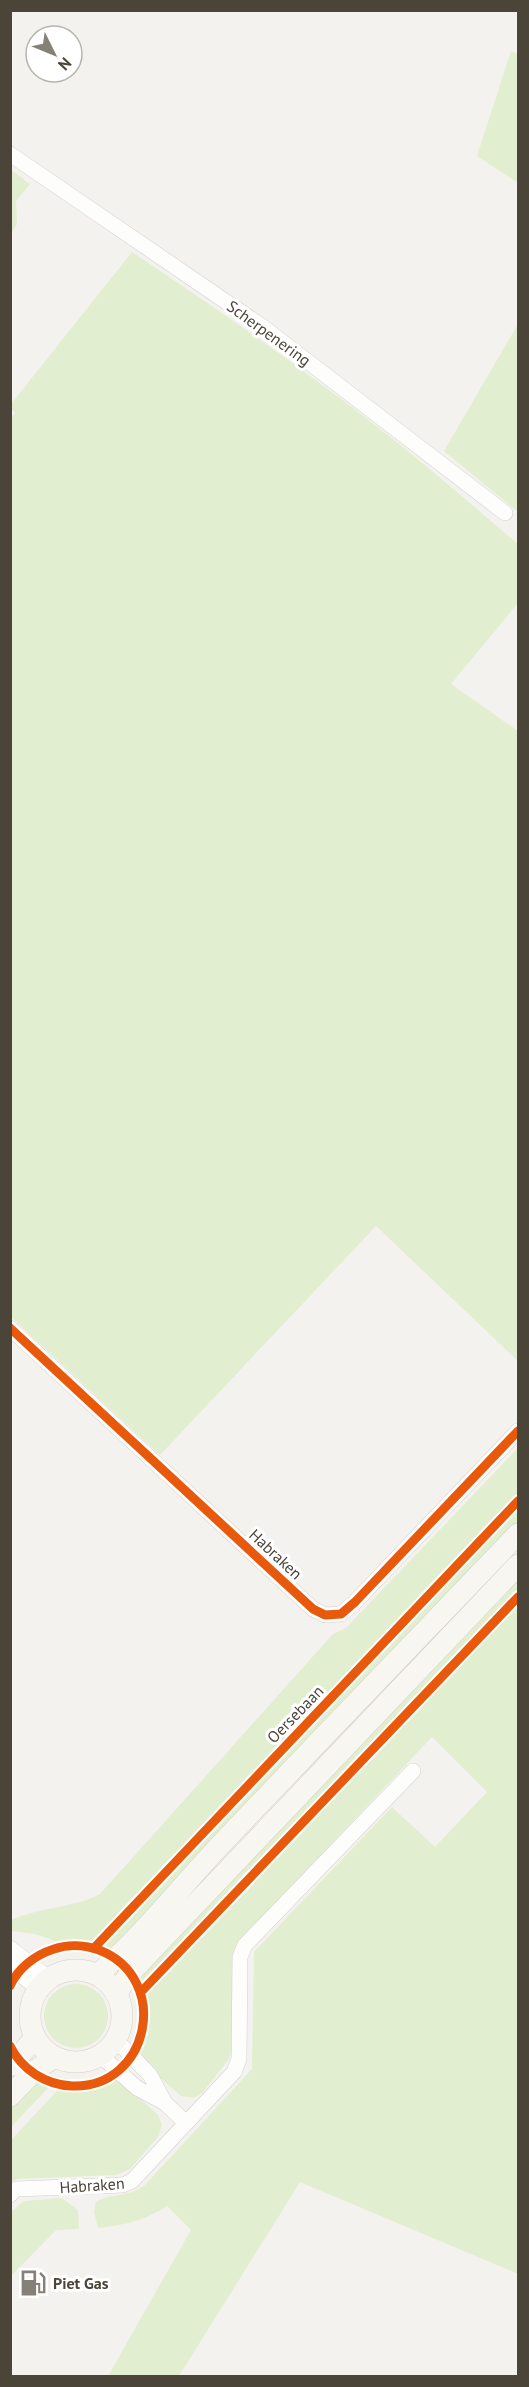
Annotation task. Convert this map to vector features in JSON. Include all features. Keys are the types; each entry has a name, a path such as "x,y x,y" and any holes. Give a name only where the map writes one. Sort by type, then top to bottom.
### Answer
{"main road":[{"path":"98,1974 116,1959 223,1841 519,1534"},
{"path":"117,1993 130,1973 519,1565"},
{"path":"73,1969 98,1974 109,1982 122,2004 123,2016 116,2040 100,2055 85,2061 69,2062 54,2057 43,2049 35,2038 30,2022 30,2004 43,1983 73,1969"},
{"path":"10,2066 35,2038"},
{"path":"10,2096 32,2073 54,2057"}],"street":[{"name":"Scherpenering","path":"10,154 263,327 505,513"},
{"name":"Habraken","path":"10,1328 313,1609 325,1615 341,1614 355,1602 519,1431"},
{"name":"Habraken","path":"10,2195 16,2189 123,2185 132,2181 234,2072 239,2059 240,1957 245,1945 413,1772"},
{"path":"10,1948 43,1983"},
{"path":"10,1966 43,1983"},
{"path":"116,2040 150,2075 165,2103"},
{"path":"100,2055 136,2088 165,2103 186,2123"}],"green space":[{"path":"511,51 518,54 518,183 477,156"},
{"path":"11,170 30,184 16,201 17,224 11,233"},
{"path":"132,252 301,369 414,456 518,544 518,603 451,684 518,731 518,1361 376,1226 160,1455 10,1316 10,419 15,413 11,404"},
{"path":"518,324 518,512 444,451"},
{"path":"518,1448 518,1493 95,1940 87,1943 62,1943 35,1934 11,1931 11,1920 33,1912 90,1899 100,1894 333,1634 346,1628"},
{"path":"518,1509 518,1528 117,1955 101,1947"},
{"path":"518,1576 518,1594 143,1985 137,1975"},
{"path":"518,1605 518,2274 300,2182 179,2376 108,2376 191,2230 167,2206 134,2222 98,2228 94,2212 96,2202 133,2192 145,2185 252,2069 254,1952 392,1807 435,1847 487,1792 432,1737 236,1945 233,1956 233,2047 229,2059 202,2093 194,2098 181,2096 137,2057 148,2027 149,2011 146,1995"},
{"path":"76,1984 94,1990 102,1998 108,2016 102,2034 94,2042 76,2048 58,2042 50,2034 44,2016 50,1998 58,1990"},
{"path":"36,2078 49,2085 48,2088 11,2127 11,2105"},
{"path":"118,2078 158,2115 162,2125 158,2137 130,2169 116,2175 17,2179 11,2182 11,2140 58,2090 89,2090"},
{"path":"62,2198 78,2210 79,2229 56,2230 11,2276 11,2212 24,2201"}],"cycle path":[{"path":"10,1328 313,1609 325,1615 341,1614 355,1602 518,1431"},
{"name":"Oersebaan","path":"94,1948 518,1501"},
{"path":"141,1992 518,1597"},
{"path":"10,1986 22,1968 40,1955 65,1946 88,1947 99,1950 122,1964 137,1983 143,2006 142,2030 134,2052 119,2070 99,2082 72,2086 53,2083 28,2069 10,2046"}],"place":[{"name":"Piet Gas","path":"33,2283"}]}
